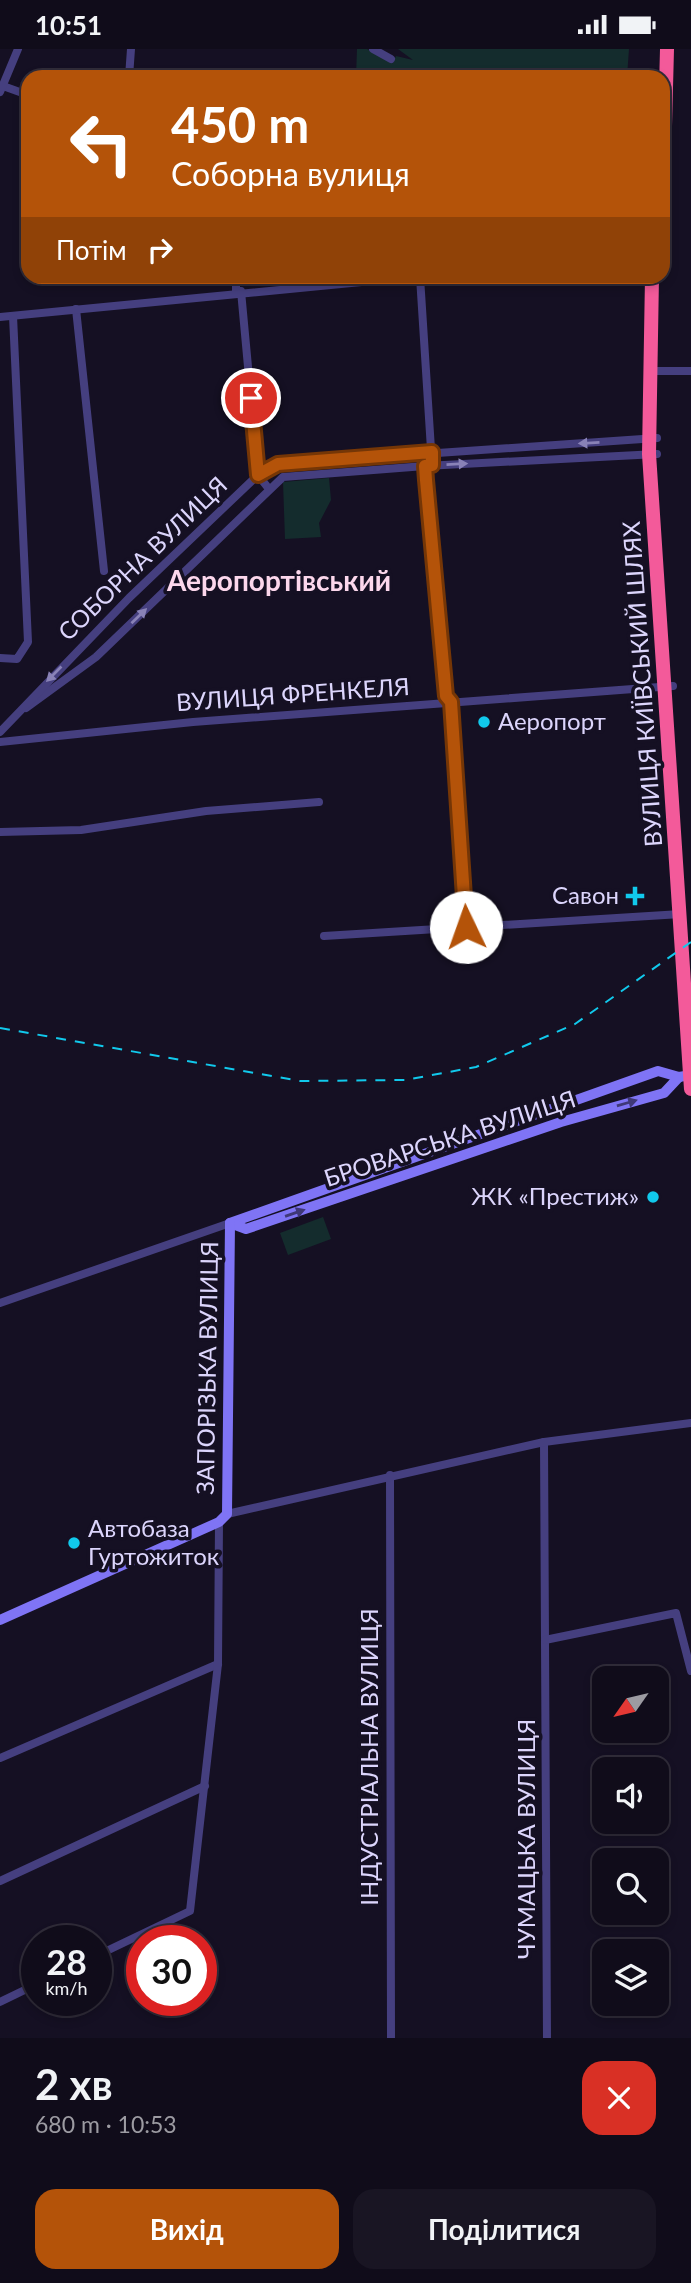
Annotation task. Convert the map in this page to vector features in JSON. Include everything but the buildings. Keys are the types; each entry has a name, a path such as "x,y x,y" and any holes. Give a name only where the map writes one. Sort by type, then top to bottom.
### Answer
{"highway":[{"path":"658,70 659,49"},
{"path":"666,70 667,49"},
{"name":"ВУЛИЦЯ КИЇВСЬКИЙ ШЛЯХ","path":"652,284 653,454 686,919 688,1079"},
{"name":"ВУЛИЦЯ КИЇВСЬКИЙ ШЛЯХ","path":"654,371 660,284"}],"street":[{"path":"18,49 1,89 21,93"},
{"path":"130,70 131,49"},
{"path":"373,49 391,59"},
{"path":"237,284 258,475 269,489"},
{"path":"0,317 332,284"},
{"path":"420,284 432,452 429,465 446,696 451,702 466,927"},
{"path":"76,309 104,571"},
{"path":"0,658 17,659 28,642 13,316"},
{"path":"654,371 691,371"},
{"name":"СОБОРНА ВУЛИЦЯ","path":"0,732 138,590 258,475 278,464 653,438"},
{"name":"СОБОРНА ВУЛИЦЯ","path":"9,720 96,657 283,477 429,465 653,454"},
{"name":"ВУЛИЦЯ ФРЕНКЕЛЯ","path":"0,742 192,722 669,686"},
{"path":"0,832 81,830 138,824 206,811 319,802"},
{"path":"324,936 466,927 686,919"},
{"name":"БРОВАРСЬКА ВУЛИЦЯ","path":"0,1303 658,1071 688,1079"},
{"name":"БРОВАРСЬКА ВУЛИЦЯ","path":"230,1223 246,1229 561,1122 664,1093 688,1079"},
{"name":"ЗАПОРІЗЬКА ВУЛИЦЯ","path":"0,1620 223,1518 230,1223"},
{"path":"112,1948 190,1911 218,1664 223,1518 390,1475 544,1442 691,1423"},
{"name":"ЧУМАЦЬКА ВУЛИЦЯ","path":"544,1442 547,2038"},
{"name":"ІНДУСТРІАЛЬНА ВУЛИЦЯ","path":"390,1475 391,2038"},
{"path":"545,1640 676,1612 691,1671"},
{"path":"0,1758 218,1664"},
{"path":"0,1881 205,1786"},
{"path":"0,2002 21,1992"}],"green space":[{"path":"357,49 367,49 393,63 396,56 413,60 398,49 629,49 628,70 356,70"},
{"path":"329,478 331,500 319,523 321,537 285,539 283,482"},
{"path":"323,1217 331,1239 288,1255 280,1233"}],"railway":[{"path":"0,1028 300,1081 405,1080 476,1067 575,1024 691,942"}],"place":[{"name":"Аеропорт","path":"484,722"},
{"name":"Савон","path":"635,896"},
{"name":"ЖК «Престиж»","path":"653,1197"},
{"name":"Автобаза Гуртожиток","path":"74,1543"}],"district":[{"name":"Аеропортівський","path":"279,581"}],"route":[{"path":"251,398 258,475 278,464 432,452 432,465 425,466 426,480 446,696 451,702 466,927"}]}
